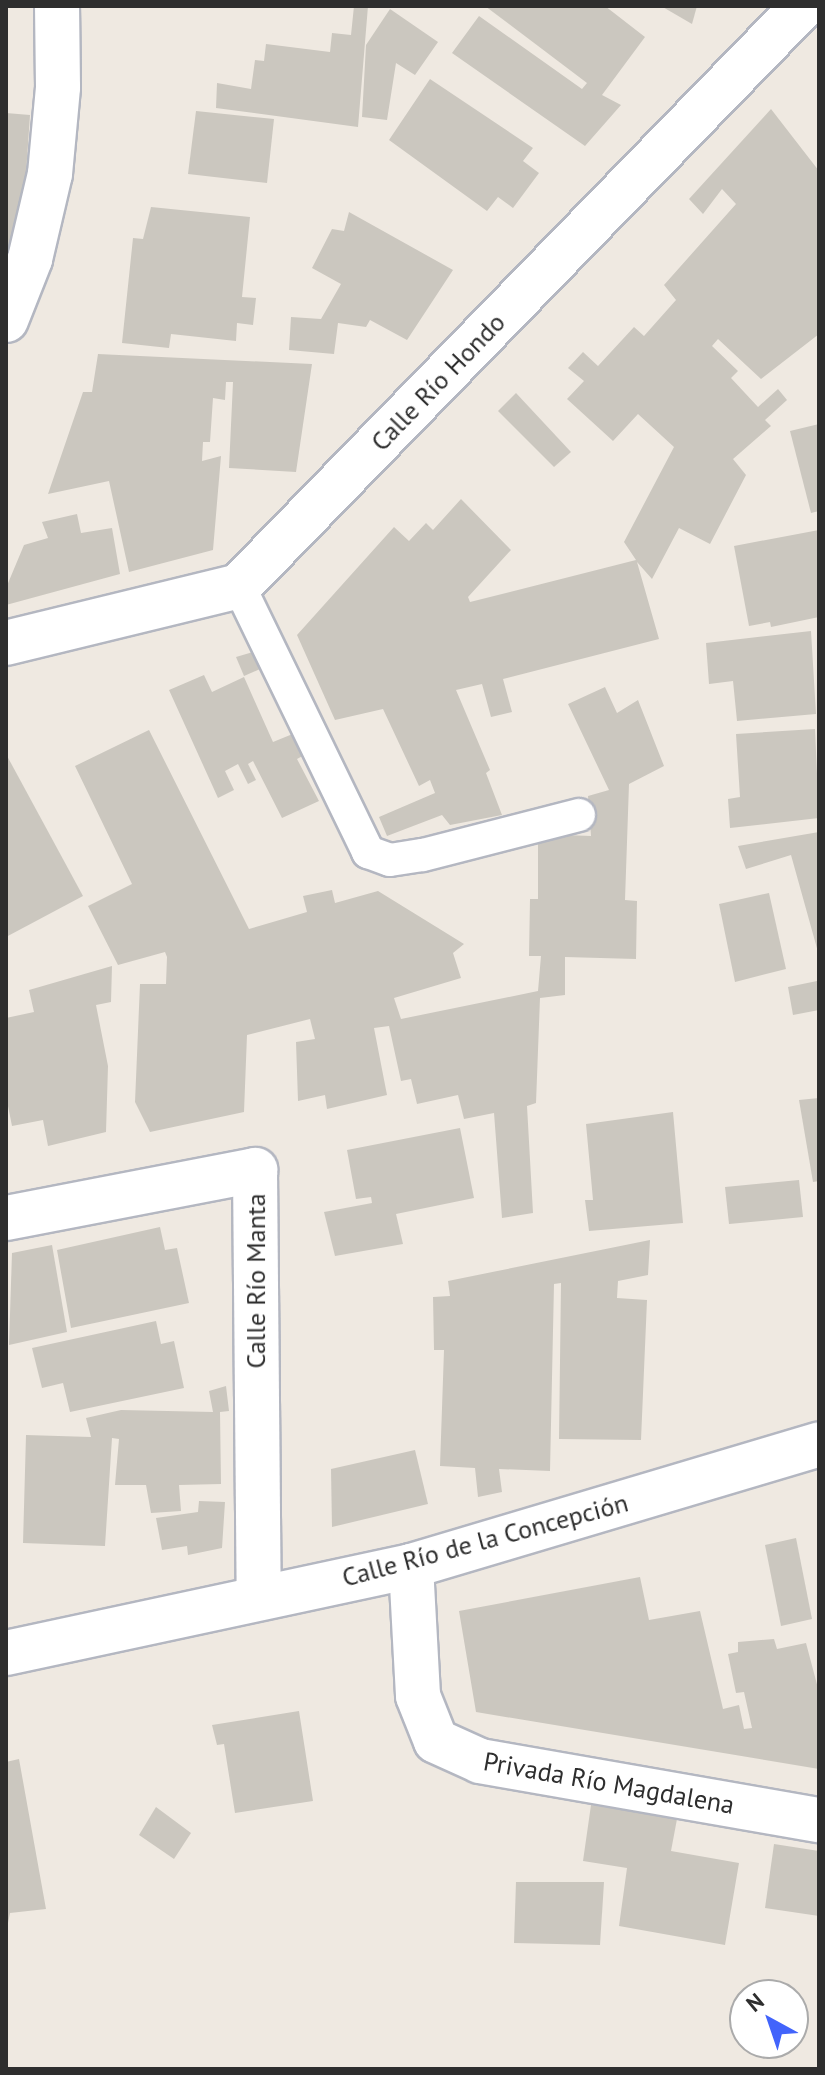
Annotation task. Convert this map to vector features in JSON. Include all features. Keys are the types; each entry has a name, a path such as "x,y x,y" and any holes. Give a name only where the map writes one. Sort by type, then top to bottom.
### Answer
{"street":[{"path":"6,320 30,259 50,174 58,87 57,6"},
{"name":"Calle Río Hondo","path":"239,586 803,6"},
{"path":"6,643 239,586"},
{"name":"Calle Río Manta","path":"6,1218 255,1170 259,1597"},
{"name":"Calle Río de la Concepción","path":"6,1653 411,1566 819,1444"},
{"name":"Privada Río Magdalena","path":"411,1566 418,1696 436,1741 480,1761 819,1820"}],"lane":[{"path":"239,586 368,852 390,860 423,855 579,815"}],"building":[{"path":"354,6 368,6 358,127 216,108 217,83 251,89 255,60 264,61 266,44 330,52 332,33 351,35"},
{"path":"485,6 605,6 645,37 602,95 621,105 585,146 452,53 479,16 582,89 587,83"},
{"path":"661,6 697,6 692,24"},
{"path":"390,9 438,42 415,75 396,63 387,120 362,117 366,45"},
{"path":"430,79 533,148 523,161 539,173 513,208 498,197 487,211 389,140"},
{"path":"771,109 819,171 819,334 761,379 718,339 712,346 738,371 731,378 758,407 778,389 787,400 765,420 771,426 733,459 746,475 710,544 679,528 652,579 637,562 659,639 503,679 512,712 491,717 482,684 456,690 490,770 486,773 502,815 450,825 442,815 387,836 379,817 435,793 430,780 419,786 383,709 335,720 297,635 394,527 409,541 426,523 433,530 461,499 511,550 468,597 470,602 636,560 624,542 674,447 638,414 613,441 567,399 584,381 568,368 583,352 598,366 634,327 644,336 676,300 664,285 736,204 722,189 703,214 689,199"},
{"path":"196,111 274,119 267,183 188,174"},
{"path":"6,113 30,115 21,247 6,245"},
{"path":"151,207 250,217 242,297 256,298 253,325 237,323 236,341 171,334 169,348 122,343 133,238 143,239"},
{"path":"349,212 453,270 407,340 370,320 366,327 338,323 334,354 289,350 291,317 321,319 341,284 312,268 332,229 344,231"},
{"path":"98,354 312,364 296,472 229,468 233,382 226,382 225,400 213,398 210,442 203,442 202,461 221,456 213,550 129,572 109,481 48,494 83,392 92,392"},
{"path":"516,393 571,452 554,467 498,411"},
{"path":"819,424 819,511 811,513 790,431"},
{"path":"77,514 81,533 112,528 120,574 6,605 6,588 24,545 48,538 42,522"},
{"path":"819,530 819,617 771,627 770,622 749,626 734,546"},
{"path":"811,631 816,714 737,721 733,681 709,684 706,643"},
{"path":"253,652 260,669 244,676 236,657"},
{"path":"204,675 212,692 244,677 273,742 300,731 310,752 297,759 319,801 282,818 253,761 248,764 256,780 248,784 238,764 225,771 234,790 218,798 169,690"},
{"path":"605,687 617,713 638,700 664,766 629,784 625,900 637,901 636,959 565,957 565,995 540,998 536,1103 527,1106 533,1213 502,1218 494,1113 464,1119 458,1095 417,1104 411,1079 401,1081 389,1026 374,1028 387,1095 327,1109 325,1095 298,1101 296,1042 315,1039 310,1019 247,1035 244,1112 150,1132 135,1102 140,984 166,984 167,957 165,952 118,965 88,906 132,884 75,766 149,730 249,929 307,912 303,896 332,890 335,903 378,891 464,944 453,953 461,978 394,998 401,1019 538,991 541,956 529,956 530,899 538,899 538,834 591,836 588,796 609,790 568,704"},
{"path":"815,729 819,818 730,828 728,799 740,797 736,734"},
{"path":"6,754 83,896 6,937"},
{"path":"819,832 818,952 791,855 746,869 738,846"},
{"path":"769,893 786,969 735,982 719,904"},
{"path":"112,966 111,1002 96,1005 108,1066 106,1132 48,1146 43,1120 12,1126 6,1096 6,1018 34,1012 29,990"},
{"path":"817,981 819,1010 793,1015 788,987"},
{"path":"819,1098 819,1181 813,1182 799,1100"},
{"path":"673,1112 683,1223 589,1231 585,1200 593,1200 586,1124"},
{"path":"460,1128 474,1198 396,1214 403,1244 335,1256 324,1212 372,1203 371,1197 356,1199 347,1150"},
{"path":"799,1180 803,1217 729,1224 725,1187"},
{"path":"160,1227 165,1250 177,1248 189,1303 71,1328 57,1250"},
{"path":"650,1240 648,1275 618,1281 617,1298 647,1300 641,1440 559,1439 561,1283 554,1284 550,1471 499,1469 502,1492 478,1497 475,1468 440,1466 444,1350 434,1350 433,1297 450,1296 448,1281"},
{"path":"52,1245 67,1332 9,1345 12,1253"},
{"path":"156,1321 161,1344 174,1341 184,1388 70,1412 63,1383 42,1388 32,1348"},
{"path":"226,1386 229,1411 220,1412 221,1484 179,1485 181,1511 151,1513 146,1485 115,1485 119,1439 112,1438 105,1546 23,1543 26,1435 91,1437 86,1418 121,1410 213,1412 209,1391"},
{"path":"415,1450 428,1504 332,1527 331,1469"},
{"path":"199,1501 225,1502 222,1548 188,1555 187,1546 162,1550 156,1518 198,1512"},
{"path":"796,1538 812,1619 781,1626 765,1545"},
{"path":"640,1577 649,1620 700,1611 723,1709 739,1705 744,1729 752,1728 744,1692 736,1693 728,1654 738,1652 738,1642 774,1639 777,1649 806,1643 819,1692 819,1769 476,1712 459,1611"},
{"path":"299,1711 313,1801 235,1813 224,1744 217,1745 212,1725"},
{"path":"19,1759 46,1909 10,1913 6,1933 6,1762"},
{"path":"591,1805 677,1819 671,1851 739,1863 725,1945 619,1926 627,1868 583,1861"},
{"path":"156,1807 191,1833 174,1859 139,1835"},
{"path":"774,1844 819,1851 819,1916 765,1908"},
{"path":"516,1882 604,1882 600,1945 514,1943"}]}
